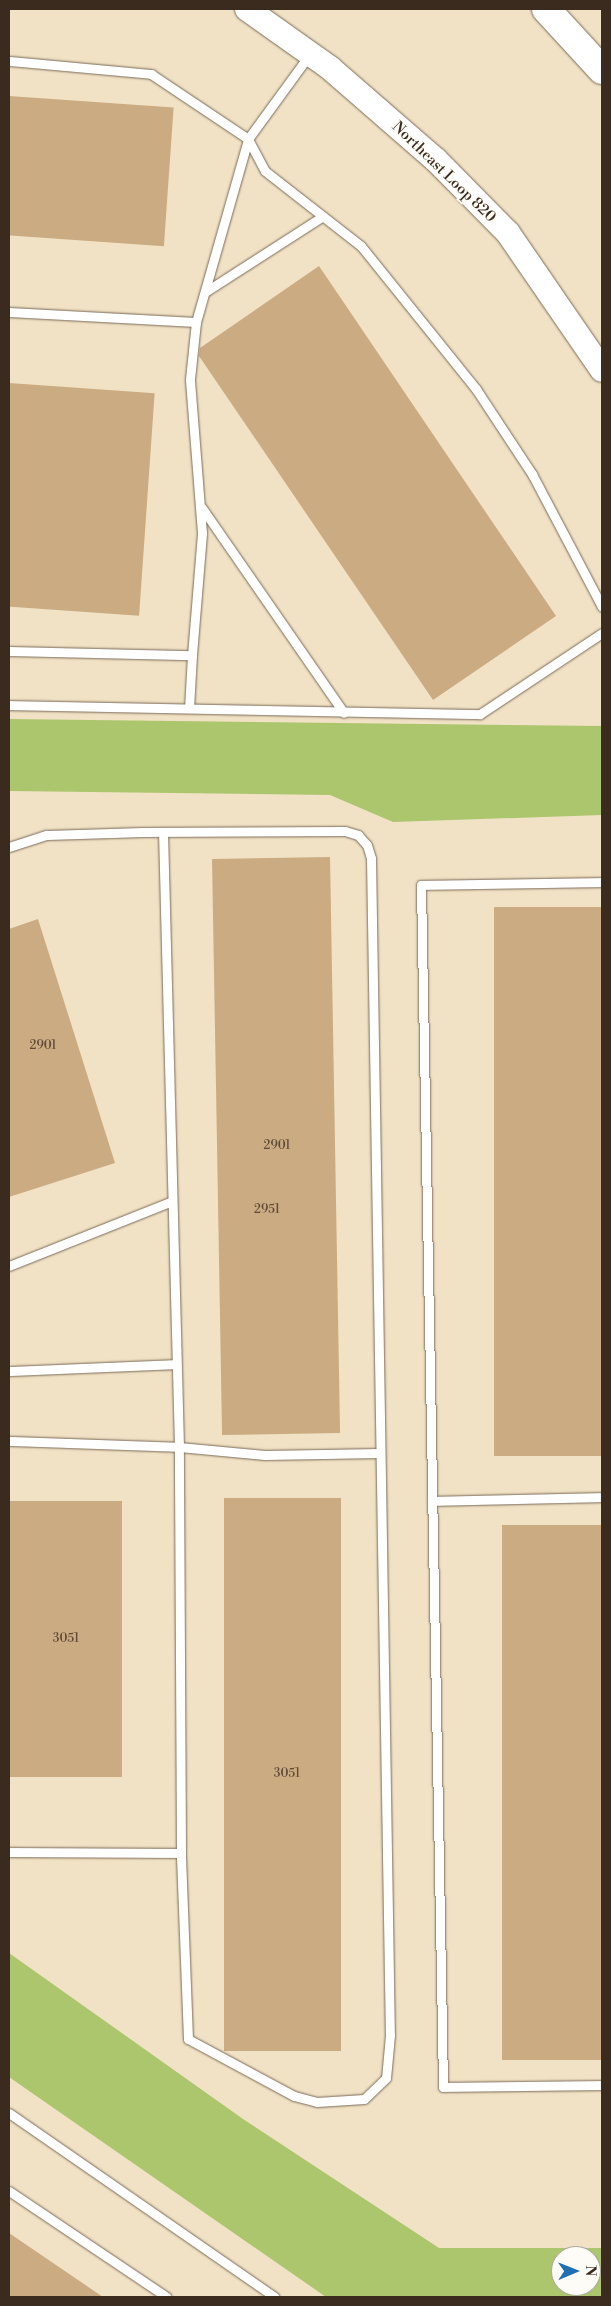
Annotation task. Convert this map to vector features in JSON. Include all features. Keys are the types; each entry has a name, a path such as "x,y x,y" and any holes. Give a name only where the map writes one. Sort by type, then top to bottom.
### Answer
{"highway":[{"path":"546,9 602,70"}],"main road":[{"name":"Northeast Loop 820","path":"248,9 310,54 436,160 508,233 602,370"}],"lane":[{"path":"189,708 201,508 190,378 196,322 248,138 310,54"},
{"path":"9,61 151,74 248,138 265,171 361,246 476,389 532,474 602,607"},
{"path":"204,292 323,216"},
{"path":"9,312 196,322"},
{"path":"201,508 344,713"},
{"path":"9,705 344,713 480,714 602,633"},
{"path":"9,652 192,655"},
{"path":"9,848 47,835 163,832 345,831 358,835 366,845 370,858 390,2035 386,2078 376,2091 343,2102 294,2096 188,2039 181,1853 179,1447 174,1364 163,832"},
{"path":"602,882 421,885 443,2087 602,2085"},
{"path":"9,1266 170,1202"},
{"path":"9,1371 174,1364"},
{"path":"9,1441 179,1447 265,1455 380,1453"},
{"path":"432,1501 602,1497"},
{"path":"9,1852 181,1853"},
{"path":"9,2113 276,2297"},
{"path":"9,2192 167,2297"}],"green space":[{"path":"9,719 602,726 602,815 393,822 330,795 9,791"},
{"path":"9,1953 243,2119 439,2248 551,2248 551,2296 601,2296 602,2248 602,2297 326,2297 9,2077"}],"building":[{"path":"9,96 174,108 164,246 9,235"},
{"path":"319,266 556,616 433,700 199,356 200,348"},
{"path":"9,383 155,393 139,616 9,607"},
{"path":"330,857 340,1433 222,1435 212,859"},
{"path":"494,907 602,907 602,1456 494,1456"},
{"path":"38,919 115,1163 9,1197 9,929"},
{"path":"224,1498 341,1498 341,2051 224,2051"},
{"path":"9,1501 122,1501 122,1777 9,1777"},
{"path":"502,1525 602,1525 602,2060 502,2060"},
{"path":"9,2233 103,2297 9,2297"}]}
